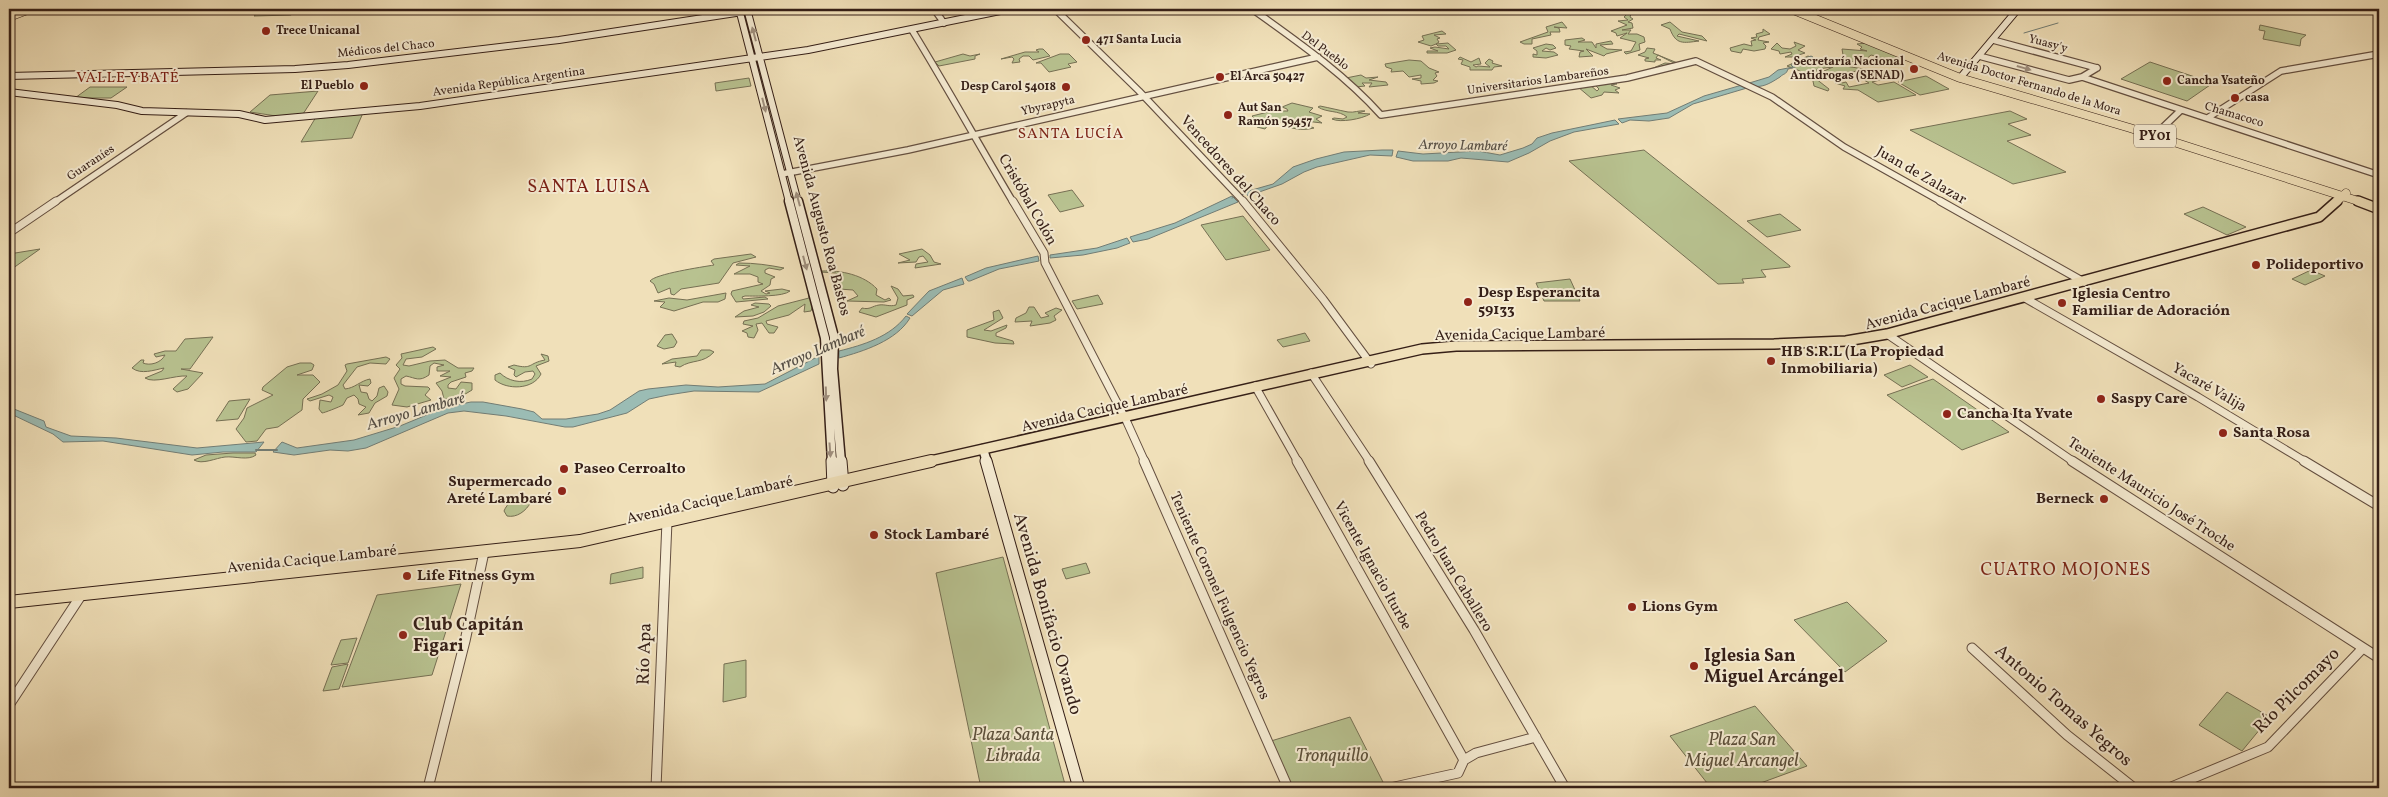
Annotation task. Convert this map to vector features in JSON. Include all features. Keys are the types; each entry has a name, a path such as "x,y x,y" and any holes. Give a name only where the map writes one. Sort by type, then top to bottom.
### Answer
{"main road":[{"path":"9,16 24,9"},
{"path":"9,16 30,9"},
{"name":"Médicos del Chaco","path":"9,76 323,67 428,57 762,9"},
{"name":"Avenida República Argentina","path":"9,92 117,105 142,111 239,114 265,120 420,106 756,57 912,30 1010,9"},
{"name":"Avenida Doctor Fernando de la Mora","path":"1791,9 1963,77 2379,204"},
{"name":"Avenida Doctor Fernando de la Mora","path":"1799,9 1963,77 2157,133 2346,194 2379,209"},
{"path":"1963,77 1981,59 1980,56 2018,9"},
{"path":"744,11 756,57"},
{"name":"Avenida Augusto Roa Bastos","path":"756,57 791,172 834,337 830,351 829,370 837,484"},
{"name":"Avenida Augusto Roa Bastos","path":"756,57 782,174 824,338 830,351"},
{"name":"Avenida Cacique Lambaré","path":"9,607 80,597 483,554 578,546 1124,418 1370,362 1424,352 1446,349 1848,344 1889,335 2320,217 2346,194"},
{"name":"Avenida Bonifacio Ovando","path":"983,451 1079,788"},
{"name":"Avenida Cacique Lambaré","path":"9,602 80,597"}],"street":[{"path":"934,9 944,23"},
{"name":"Vencedores del Chaco","path":"1055,9 1236,192 1323,299 1370,362"},
{"name":"Del Pueblo","path":"1252,9 1318,57 1358,90 1381,115"},
{"name":"Cristóbal Colón","path":"912,30 955,99 973,135 1044,253 1046,263 1124,418"},
{"name":"Yuasy'y","path":"1994,40 2097,68 2082,76"},
{"path":"2209,117 2281,71 2379,54"},
{"path":"1980,56 2069,80 2082,76"},
{"name":"Ybyrapyta","path":"782,174 908,150 1318,57"},
{"name":"Universitarios Lambareños","path":"1381,115 1627,78 1666,70 1696,61 1744,84"},
{"name":"Chamacoco","path":"2082,76 2379,175"},
{"name":"Juan de Zalazar","path":"1744,84 1772,97 1844,147 2084,282"},
{"path":"2157,133 2181,110"},
{"name":"Guaraníes","path":"9,233 186,113"},
{"name":"Yacaré Valija","path":"2025,298 2198,397 2379,506"},
{"name":"Teniente Mauricio José Troche","path":"1889,335 2063,455 2379,658"},
{"name":"Pedro Juan Caballero","path":"1312,375 1355,438 1432,563 1565,788"},
{"name":"Vicente Ignacio Iturbe","path":"1256,388 1464,760"},
{"name":"Teniente Coronel Fulgencio Yegros","path":"1124,418 1288,788"},
{"name":"Río Apa","path":"656,788 667,524"},
{"path":"428,788 465,641 483,554"},
{"path":"9,705 80,597"},
{"name":"Antonio Tomas Yegros","path":"1972,648 2067,735 2134,788"},
{"name":"Río Pilcomayo","path":"2168,788 2268,747 2363,648"},
{"path":"1390,788 1458,773 1464,760 1476,753 1536,738"}],"green space":[{"path":"263,9 298,9 291,15 254,16"},
{"path":"1616,11 1631,14 1630,17 1633,19 1628,22 1632,23 1633,28 1622,30 1631,30 1628,34 1637,34 1644,37 1645,42 1639,44 1640,50 1626,54 1624,52 1631,51 1636,42 1620,38 1627,33 1617,36 1616,33 1611,31 1627,25 1618,21 1628,20 1624,17 1626,15"},
{"path":"1562,22 1567,28 1554,27 1559,28 1560,32 1550,32 1551,35 1532,39 1532,44 1520,42 1548,32 1546,27"},
{"path":"1670,22 1682,32 1702,36 1707,41 1679,34 1677,36 1699,41 1681,42 1675,38 1670,29 1661,25"},
{"path":"2260,25 2306,35 2301,39 2300,46 2263,39 2265,31 2259,30"},
{"path":"1763,29 1770,34 1759,37 1758,40 1769,42 1763,43 1766,46 1765,49 1754,51 1743,49 1741,53 1731,51 1730,48 1744,44 1752,46 1751,41 1756,40 1751,38 1757,37 1756,34 1763,32"},
{"path":"1442,31 1446,34 1434,35 1440,38 1437,39 1439,42 1431,46 1418,42 1424,40 1422,36"},
{"path":"1582,38 1585,40 1578,42 1592,42 1596,48 1596,44 1611,41 1613,44 1600,45 1607,49 1622,50 1604,56 1586,49 1593,56 1579,57 1580,52 1584,51 1569,49 1571,46 1565,45 1565,40"},
{"path":"1794,42 1805,46 1798,50 1805,53 1785,57 1792,54 1791,52 1780,54 1779,51 1771,49 1777,43 1782,48 1790,49 1796,46"},
{"path":"1448,43 1456,50 1447,53 1427,53 1427,51 1438,51 1430,48 1435,47 1449,49 1446,46 1438,46 1436,44"},
{"path":"1867,43 1900,57 1901,60 1895,61 1871,55 1864,61 1854,61 1839,65 1876,71 1881,74 1892,70 1895,73 1886,75 1888,78 1872,82 1878,85 1894,82 1916,95 1878,102 1858,90 1843,89 1845,86 1835,83 1837,81 1826,76 1833,76 1842,83 1846,82 1849,87 1869,83 1864,80 1866,78 1860,77 1877,77 1870,74 1858,76 1858,71 1835,74 1824,71 1833,67 1817,69 1817,73 1811,75 1829,89 1828,91 1814,86 1813,81 1800,71 1787,66 1808,56 1821,62 1839,62 1838,58 1848,59 1843,55 1842,49 1867,51 1860,49 1862,47 1857,44"},
{"path":"1546,44 1553,45 1556,48 1550,50 1546,48 1542,51 1554,52 1558,55 1546,58 1533,57 1533,54 1537,55 1537,51 1533,48"},
{"path":"1647,48 1655,49 1653,53 1658,55 1656,58 1661,60 1655,60 1655,62 1645,61 1645,59 1649,58 1638,55 1645,52"},
{"path":"1043,49 1050,56 1033,60 1029,56 1023,56 1019,59 1020,62 1012,63 1014,59 1012,57 1001,59 1025,52 1039,52 1036,50"},
{"path":"963,54 970,56 980,54 975,56 975,59 939,66 935,62"},
{"path":"1060,54 1069,54 1077,62 1068,64 1071,67 1049,72 1041,63 1036,63"},
{"path":"1658,55 1680,64 1662,70 1651,69 1665,63 1676,64"},
{"path":"1460,57 1471,62 1479,58 1481,64 1473,65 1476,67 1490,67 1485,63 1489,59 1493,61 1492,63 1502,66 1494,67 1492,70 1470,70 1470,67 1461,64 1463,60 1458,59"},
{"path":"1409,60 1421,61 1429,68 1439,72 1435,73 1437,76 1433,80 1438,81 1421,84 1421,81 1412,79 1421,78 1421,75 1409,77 1403,71 1391,72 1392,69 1386,67 1385,64"},
{"name":"Cancha Ysateño","path":"2150,62 2213,83 2187,101 2121,79"},
{"path":"1361,75 1366,78 1378,77 1369,80 1386,82 1388,85 1369,87 1372,83 1362,83 1365,86 1356,87 1346,78"},
{"path":"1926,76 1949,89 1920,95 1898,82"},
{"path":"749,78 751,86 716,91 715,83"},
{"path":"1613,81 1617,84 1611,85 1620,88 1615,90 1619,93 1604,92 1602,95 1591,98 1578,87 1589,84 1597,91 1599,89 1594,84"},
{"path":"90,87 127,87 111,98 75,98"},
{"path":"318,91 303,114 276,116 250,112 270,95"},
{"path":"1292,103 1313,108 1309,112 1322,116 1316,119 1322,123 1305,121 1307,125 1314,128 1300,129 1291,128 1281,122 1268,125 1265,129 1257,127 1256,123 1250,120 1254,118 1252,116 1272,111 1288,111 1282,107"},
{"path":"1318,107 1348,112 1365,111 1358,113 1370,114 1351,120 1340,121 1332,119 1347,117"},
{"path":"2010,111 2027,119 2008,124 2031,135 2007,141 2066,172 2013,184 1910,130"},
{"path":"363,113 352,138 301,142 316,117"},
{"path":"1644,150 1790,267 1761,270 1766,277 1742,279 1744,283 1718,284 1569,161"},
{"path":"1072,190 1084,206 1060,212 1048,195"},
{"path":"2203,207 2246,227 2227,235 2184,214"},
{"path":"1780,214 1801,230 1767,237 1747,221"},
{"path":"1243,216 1270,250 1226,260 1201,225"},
{"path":"40,249 9,271 9,254"},
{"path":"922,249 930,255 934,262 941,264 915,268 916,264 928,262 923,256 919,257 916,262 898,263 910,260 899,254"},
{"path":"751,254 756,257 733,263 719,283 681,289 674,295 671,294 670,288 658,293 654,284 650,281 669,273 714,265 711,261 714,259"},
{"path":"739,263 762,264 784,268 780,270 769,268 765,270 765,273 775,277 771,279 770,285 761,291 766,294 770,293 765,291 782,289 790,291 775,295 745,296 742,297 743,299 765,297 768,299 736,302 731,294 732,291 763,284 758,282 758,277 750,274 734,274 750,266 736,265"},
{"path":"2311,270 2325,276 2305,285 2292,279"},
{"path":"822,271 852,274 872,284 877,289 876,295 885,300 889,298 891,300 884,302 847,301 858,296 853,290 839,289 840,285 832,283 839,277 836,273 820,272"},
{"path":"813,276 815,276 825,321 813,305 811,311 804,312 805,304 789,315 766,321 767,324 778,327 774,333 769,333 762,323 756,324 758,330 754,338 748,337 747,333 742,331 753,326 743,324 744,321 758,318 778,306 809,298 808,291"},
{"path":"1570,279 1580,301 1544,301 1536,283"},
{"path":"891,286 898,289 903,296 913,295 914,297 907,300 907,305 876,317 859,312 862,308 877,305 896,305 898,298"},
{"path":"726,293 725,299 718,302 703,302 674,311 660,307 665,302 654,301 669,298 687,300"},
{"path":"1098,295 1103,304 1077,309 1072,301"},
{"path":"755,303 769,304 771,306 764,312 753,316 735,317 744,311 759,307 751,305"},
{"path":"1029,307 1034,307 1041,318 1049,316 1045,313 1056,308 1062,310 1054,316 1056,320 1050,323 1030,326 1032,321 1015,322 1016,318 1026,313"},
{"path":"999,310 1003,318 984,330 991,331 1007,325 1006,328 996,333 996,336 1013,341 1014,344 995,343 967,337 967,330 994,320 993,312"},
{"path":"1305,333 1310,341 1283,347 1277,340"},
{"path":"672,334 677,342 674,347 664,349 657,346 665,335"},
{"path":"213,337 190,369 181,369 203,373 188,389 177,392 173,389 187,376 149,380 145,378 162,371 164,368 143,372 132,368 141,360 144,360 143,363 146,364 158,362 165,355 156,357 154,354 176,351 185,339"},
{"path":"433,347 436,349 422,357 406,359 403,365 409,366 445,360 458,368 474,368 472,371 465,373 466,377 451,382 448,385 448,388 456,389 461,382 472,383 472,390 457,399 444,399 442,391 436,383 451,377 440,376 450,371 437,371 437,367 444,365 434,363 430,366 429,375 426,377 418,379 406,376 401,379 401,384 405,386 428,387 430,389 425,395 431,400 407,407 392,405 399,389 394,378 400,369 396,365 402,358 401,354"},
{"path":"701,350 714,352 702,360 680,367 675,366 676,362 662,364 672,359 697,356"},
{"path":"541,354 548,356 549,361 536,366 541,374 532,383 526,386 513,387 506,386 495,380 495,375 500,373 515,381 532,379 535,374 533,371 525,372 516,377 514,375 515,370 508,367 514,365 528,366 545,360"},
{"path":"386,357 390,359 386,364 370,363 357,367 343,385 345,389 370,379 371,383 368,386 359,385 361,392 367,393 372,401 377,396 379,388 384,386 388,392 387,396 375,403 369,413 358,415 366,407 359,404 358,399 354,395 347,398 343,405 322,413 319,409 320,400 331,402 333,397 329,395 310,401 307,399 322,394 338,385 347,371 345,365"},
{"path":"300,363 311,363 314,365 312,370 297,375 313,375 320,382 303,399 302,410 278,427 266,429 257,441 246,442 236,429 244,418 247,408 273,395 262,390 263,387 287,367"},
{"path":"1910,365 1928,377 1902,387 1884,375"},
{"name":"Cancha Ita Yvate","path":"1933,379 2009,432 1962,450 1887,395"},
{"path":"250,399 238,419 216,421 229,401"},
{"path":"255,453 256,455 245,458 225,457 205,462 194,460 206,455"},
{"path":"524,498 531,502 527,508 518,515 507,516 504,511 509,503"},
{"name":"Plaza Santa Librada","path":"1003,557 1066,788 981,788 936,573"},
{"path":"1086,563 1090,573 1066,579 1062,569"},
{"path":"643,567 643,578 610,584 611,574"},
{"name":"Club Capitán Figari","path":"461,584 432,675 342,687 377,595"},
{"path":"1847,602 1887,641 1845,672 1794,620"},
{"path":"357,638 348,663 331,665 341,640"},
{"path":"746,660 746,697 723,702 724,664"},
{"path":"348,664 339,689 323,691 332,667"},
{"path":"2227,692 2270,717 2242,751 2199,725"},
{"name":"Plaza San Miguel Arcangel","path":"1755,706 1807,766 1747,788 1711,788 1670,736"},
{"name":"Tronquillo","path":"1350,717 1385,786 1378,788 1291,788 1271,741"}],"water":[{"path":"1811,56 1813,57 1812,60 1788,69 1786,73 1768,84 1751,86 1746,84 1769,77 1778,70 1793,67 1791,65"},
{"path":"1742,85 1747,88 1693,104 1669,118 1649,121 1630,120 1622,123 1618,119 1667,113 1704,96"},
{"path":"1615,120 1619,124 1574,132 1550,141 1508,162 1461,158 1448,161 1413,161 1396,157 1398,151 1423,154 1478,151 1500,155 1523,148 1532,144 1537,138 1552,133"},
{"path":"1393,150 1392,156 1370,155 1317,167 1282,184 1248,196 1245,192 1273,184 1293,167 1316,159 1344,152"},
{"path":"1232,196 1238,202 1148,239 1133,242 1130,237 1175,223"},
{"path":"1127,238 1130,243 1117,248 1083,255 1050,258 1050,255 1097,248"},
{"path":"1038,256 1039,261 999,269 970,281 965,277 986,268"},
{"path":"962,278 964,284 943,290 912,316 907,314 929,291"},
{"path":"906,316 910,318 904,326 888,339 859,352 839,358 839,351 867,343 884,335"},
{"path":"819,356 819,364 759,392 694,391 668,395 649,399 627,413 573,427 464,411 448,413 366,448 294,455 273,452 282,442 297,448 354,440 400,426 446,407 471,402 483,402 522,409 534,412 542,419 566,419 598,414 610,410 639,391 648,389 686,385 718,387 765,384"},
{"path":"9,407 44,421 46,427 71,436 116,438 197,448 264,442 256,452 223,452 192,455 103,441 63,442 53,434 9,413"}],"waterway":[{"name":"Arroyo Lambaré","path":"2024,33 2058,23"},
{"name":"Arroyo Lambaré","path":"1232,198 1247,193"},
{"name":"Arroyo Lambaré","path":"256,450 277,450"}],"place":[{"name":"Trece Unicanal","path":"266,31"},
{"name":"471 Santa Lucia","path":"1086,40"},
{"name":"Secretaría Nacional Antidrogas (SENAD)","path":"1914,69"},
{"name":"El Arca 50427","path":"1220,77"},
{"name":"Cancha Ysateño","path":"2167,81"},
{"name":"El Pueblo","path":"364,86"},
{"name":"Desp Carol 54018","path":"1066,87"},
{"name":"casa","path":"2235,98"},
{"name":"Aut San Ramón 59457","path":"1228,115"},
{"name":"Polideportivo","path":"2256,265"},
{"name":"Desp Esperancita 59133","path":"1468,302"},
{"name":"Iglesia Centro Familiar de Adoración","path":"2062,303"},
{"name":"HB S.R.L (La Propiedad Inmobiliaria)","path":"1771,361"},
{"name":"Saspy Care","path":"2101,399"},
{"name":"Cancha Ita Yvate","path":"1947,414"},
{"name":"Santa Rosa","path":"2223,433"},
{"name":"Paseo Cerroalto","path":"564,469"},
{"name":"Supermercado Areté Lambaré","path":"562,491"},
{"name":"Berneck","path":"2104,499"},
{"name":"Stock Lambaré","path":"874,535"},
{"name":"Life Fitness Gym","path":"407,576"},
{"name":"Lions Gym","path":"1632,607"},
{"name":"Club Capitán Figari","path":"403,635"},
{"name":"Iglesia San Miguel Arcángel","path":"1694,666"}],"district":[{"name":"VALLE YBATÉ","path":"128,78"},
{"name":"SANTA LUCÍA","path":"1071,134"},
{"name":"SANTA LUISA","path":"589,187"},
{"name":"CUATRO MOJONES","path":"2066,570"}]}
